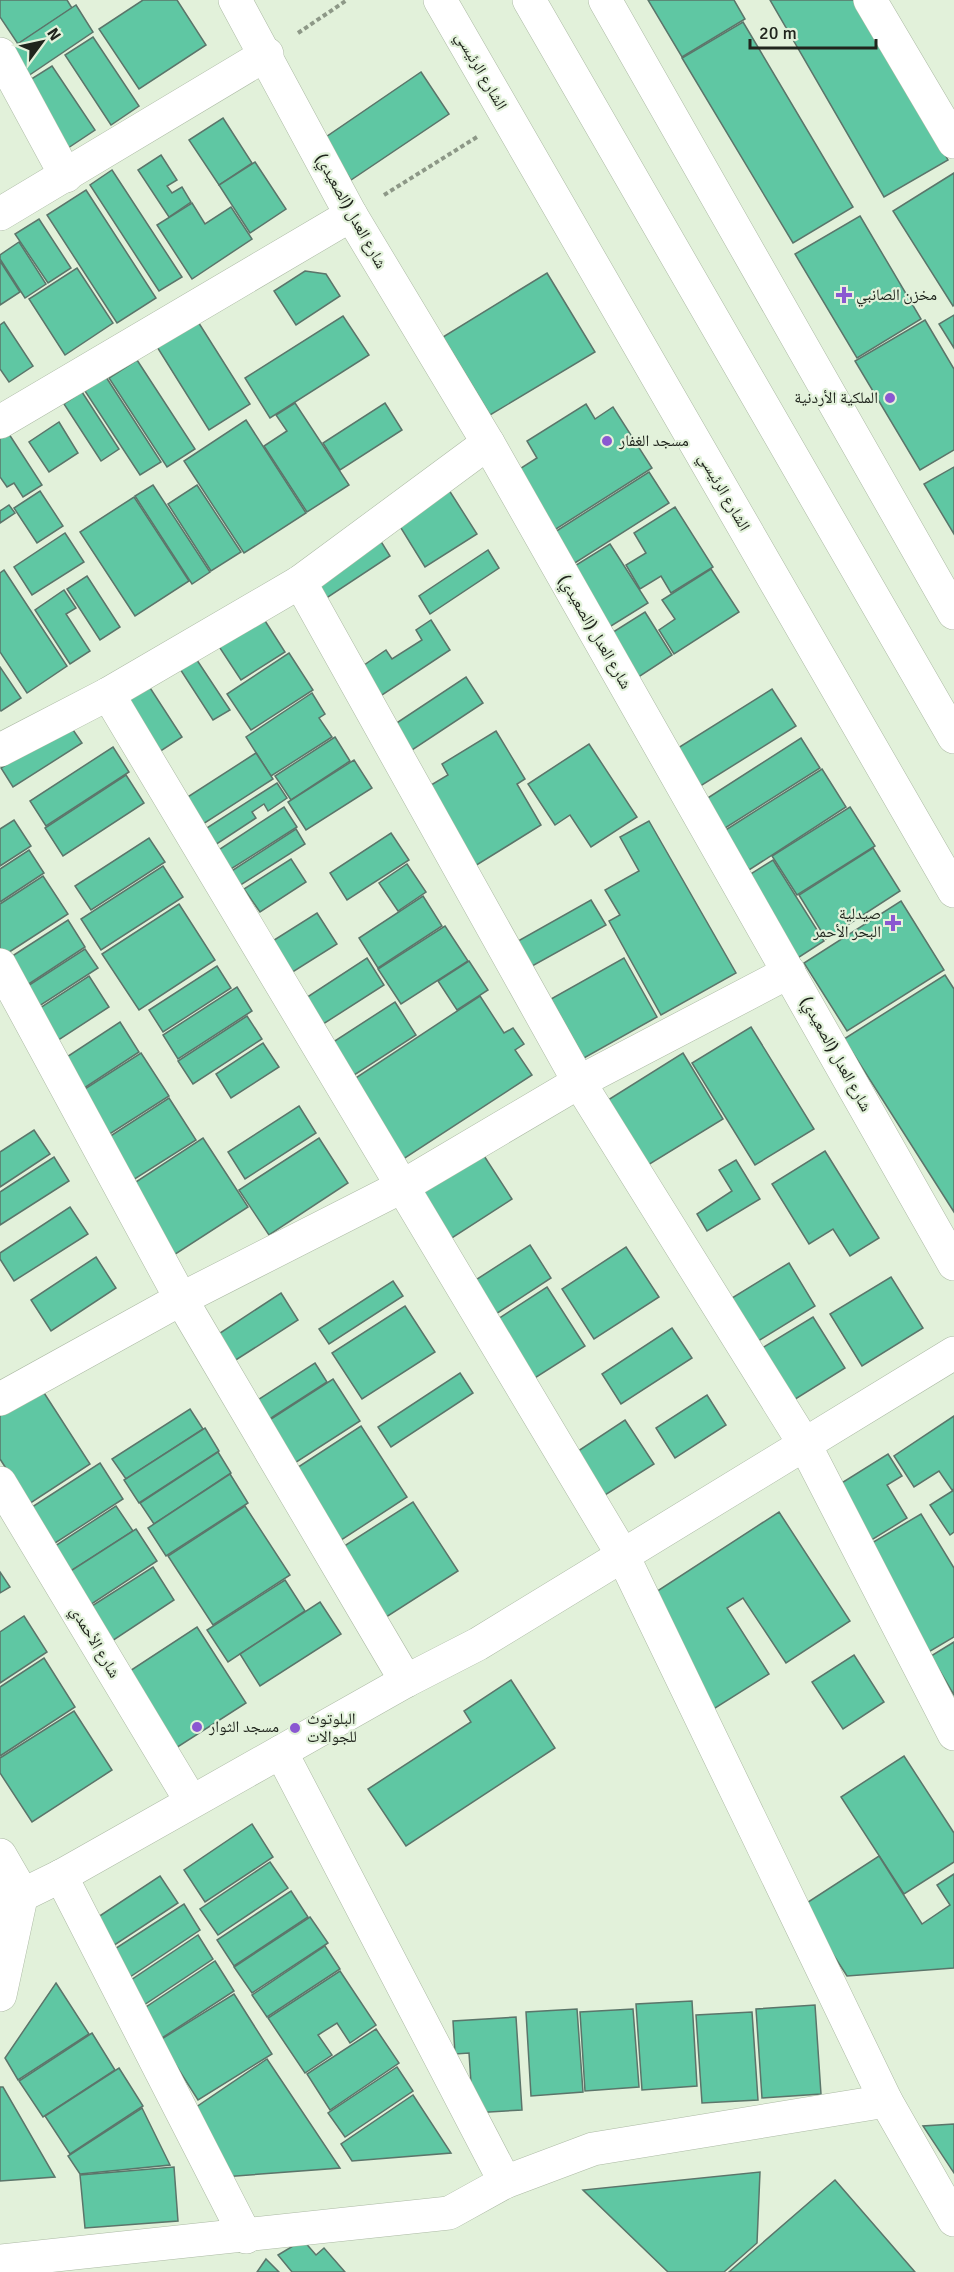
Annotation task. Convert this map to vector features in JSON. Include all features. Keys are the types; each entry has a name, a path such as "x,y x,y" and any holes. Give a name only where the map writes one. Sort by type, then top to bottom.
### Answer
{"street":[{"name":"شارع العدل (الصعيدي)","path":"235,0 267,54 351,215 488,443 954,1264"},
{"name":"الشارع الرئيسي","path":"440,0 954,891"},
{"path":"529,0 954,738"},
{"path":"605,0 954,613"},
{"path":"870,0 954,142"},
{"path":"0,54 66,176"},
{"path":"0,214 267,54"},
{"path":"0,422 351,215"},
{"path":"0,750 108,694 300,582 488,443"},
{"path":"300,582 579,1082 806,1445 954,1734"},
{"path":"108,694 622,1554 886,2101 954,2220"},
{"path":"0,964 181,1299 405,1681"},
{"path":"2,1392 402,1186 579,1082 789,972"},
{"path":"11,1900 61,1876 405,1681 478,1644 954,1353"},
{"name":"شارع الأحمدي","path":"0,1483 191,1801"},
{"path":"281,1752 505,2182"},
{"path":"0,1855 11,1900 0,1995"},
{"path":"61,1876 246,2237"},
{"path":"0,2261 246,2237 449,2213 505,2182 593,2149 886,2101"}],"path":[{"path":"267,54 347,0"},
{"path":"351,215 508,117"}],"building":[{"path":"0,0 67,0 72,8 18,44 0,17"},
{"path":"143,0 177,0 206,45 139,89 99,29"},
{"path":"648,0 734,0 745,19 682,57"},
{"path":"770,0 856,0 948,160 884,197"},
{"path":"76,5 93,32 28,76 10,49"},
{"path":"743,22 853,207 793,243 682,58"},
{"path":"93,37 139,106 111,125 65,55"},
{"path":"52,66 95,130 68,148 25,83"},
{"path":"421,72 449,114 351,180 323,139"},
{"path":"223,118 252,163 219,185 189,140"},
{"path":"161,155 177,180 167,186 172,193 182,187 191,202 169,217 138,170"},
{"path":"255,162 286,209 250,233 219,185"},
{"path":"112,170 182,277 159,291 90,185"},
{"path":"954,173 954,305 953,306 893,211"},
{"path":"86,190 156,298 117,323 47,215"},
{"path":"192,203 205,224 231,207 252,239 192,279 157,225"},
{"path":"860,216 921,319 857,358 795,254"},
{"path":"39,219 71,268 48,283 15,234"},
{"path":"19,242 46,284 25,298 0,259 0,255"},
{"path":"0,261 20,292 0,305"},
{"path":"77,268 113,323 65,355 29,299"},
{"path":"305,271 326,274 340,296 296,325 274,291"},
{"path":"547,273 595,352 490,415 443,337"},
{"path":"954,315 954,348 939,324"},
{"path":"343,316 369,355 270,418 245,378"},
{"path":"195,317 250,404 209,430 154,342"},
{"path":"925,320 954,369 954,450 920,470 855,361"},
{"path":"4,322 33,366 9,382 0,369 0,325"},
{"path":"137,360 195,449 167,467 109,378"},
{"path":"106,377 161,462 140,475 85,391"},
{"path":"82,392 119,449 101,461 64,404"},
{"path":"295,403 349,485 307,512 264,446 287,431 276,415"},
{"path":"385,403 402,430 340,470 323,443"},
{"path":"586,404 595,419 613,407 652,468 545,536 507,477 537,458 527,441"},
{"path":"246,420 306,513 244,553 184,461"},
{"path":"59,422 78,453 49,472 29,442"},
{"path":"7,431 42,485 23,497 14,483 7,487 0,477 0,436"},
{"path":"954,467 954,534 924,484"},
{"path":"649,472 669,503 567,568 547,537"},
{"path":"153,485 210,572 192,584 135,496"},
{"path":"197,485 241,552 211,571 168,504"},
{"path":"447,487 477,534 425,567 396,520"},
{"path":"40,491 63,526 37,543 14,508"},
{"path":"134,497 189,581 135,616 80,532"},
{"path":"9,505 15,513 0,523 0,511"},
{"path":"675,507 713,567 671,593 661,576 640,589 626,565 646,553 634,533"},
{"path":"372,527 390,556 319,603 301,574"},
{"path":"65,533 84,562 32,595 14,567"},
{"path":"610,544 648,603 603,631 565,572"},
{"path":"488,550 499,568 430,614 419,596"},
{"path":"711,569 739,612 674,654 659,630 675,619 662,600"},
{"path":"4,570 67,666 27,693 0,652 0,573"},
{"path":"87,576 120,627 100,640 67,589"},
{"path":"64,590 76,608 66,614 90,651 70,664 35,610"},
{"path":"645,612 672,655 637,678 610,634"},
{"path":"260,613 285,652 241,680 216,642"},
{"path":"431,620 450,650 376,699 357,670 386,650 392,659 422,640 416,630"},
{"path":"187,645 230,710 213,720 171,655"},
{"path":"289,653 313,690 251,730 227,694"},
{"path":"0,667 21,698 1,711 0,710"},
{"path":"143,677 182,737 153,756 114,696"},
{"path":"466,677 483,703 406,754 389,728"},
{"path":"772,689 796,726 694,790 670,753"},
{"path":"312,693 325,714 319,718 332,737 271,776 246,737"},
{"path":"69,724 82,743 13,787 1,768"},
{"path":"496,731 525,779 517,784 541,825 475,866 426,788 448,775 442,764"},
{"path":"335,737 350,761 291,800 275,776"},
{"path":"801,738 820,768 722,830 703,801"},
{"path":"589,744 637,817 591,847 570,815 555,825 528,784"},
{"path":"113,747 129,772 46,826 30,801"},
{"path":"256,753 273,779 200,826 183,800"},
{"path":"354,760 372,788 306,830 288,802"},
{"path":"822,769 846,807 749,870 724,831"},
{"path":"126,775 144,803 63,856 45,828"},
{"path":"277,783 287,798 268,811 264,804 252,812 256,818 209,849 199,833"},
{"path":"284,807 297,827 223,874 211,855"},
{"path":"850,807 875,846 797,895 772,856"},
{"path":"14,820 31,846 0,866 0,829"},
{"path":"649,821 736,973 661,1015 609,921 620,915 605,890 639,871 620,837"},
{"path":"296,829 305,844 239,886 230,872"},
{"path":"391,833 409,860 347,900 330,873"},
{"path":"149,838 165,862 91,910 75,886"},
{"path":"873,848 900,891 826,939 799,895"},
{"path":"29,850 44,873 0,902 0,869"},
{"path":"291,859 306,882 260,912 244,889"},
{"path":"773,860 824,941 790,963 738,882"},
{"path":"407,864 426,892 398,911 379,883"},
{"path":"163,866 183,897 101,950 81,919"},
{"path":"43,876 68,914 0,958 0,904"},
{"path":"423,896 442,926 378,968 359,938"},
{"path":"591,900 606,925 525,970 511,945"},
{"path":"901,901 944,970 847,1031 804,963"},
{"path":"179,904 215,960 139,1010 102,954"},
{"path":"317,913 337,944 291,973 271,942"},
{"path":"68,920 85,947 6,999 0,964"},
{"path":"445,926 468,961 401,1004 378,969"},
{"path":"85,949 98,968 19,1019 6,1000"},
{"path":"367,958 384,985 306,1035 289,1009"},
{"path":"624,958 657,1017 584,1058 551,999"},
{"path":"469,961 488,990 457,1010 438,981"},
{"path":"217,966 231,988 163,1032 149,1010"},
{"path":"945,975 954,989 954,1212 844,1039"},
{"path":"89,976 109,1007 40,1052 20,1021"},
{"path":"237,987 252,1011 178,1059 163,1035"},
{"path":"480,996 504,1033 513,1028 524,1044 515,1050 532,1075 388,1169 336,1091"},
{"path":"395,1002 416,1035 345,1081 324,1048"},
{"path":"247,1016 262,1039 193,1084 178,1061"},
{"path":"120,1022 139,1052 66,1100 47,1070"},
{"path":"751,1027 814,1129 755,1165 692,1063"},
{"path":"263,1043 279,1067 231,1098 216,1074"},
{"path":"141,1053 169,1096 94,1144 66,1101"},
{"path":"683,1053 723,1119 648,1165 608,1100"},
{"path":"169,1098 196,1140 122,1187 95,1146"},
{"path":"299,1106 316,1133 245,1179 228,1152"},
{"path":"34,1130 50,1154 0,1187 0,1152"},
{"path":"203,1138 248,1207 160,1264 116,1195"},
{"path":"319,1138 348,1183 269,1235 239,1190"},
{"path":"477,1145 512,1199 441,1245 406,1191"},
{"path":"825,1151 879,1238 850,1256 833,1229 809,1244 772,1184"},
{"path":"54,1157 69,1181 0,1225 0,1192"},
{"path":"736,1160 760,1199 707,1231 697,1214 732,1191 719,1170"},
{"path":"70,1207 88,1234 14,1281 0,1259 0,1253"},
{"path":"530,1245 551,1278 479,1325 457,1292"},
{"path":"626,1247 659,1297 594,1339 562,1289"},
{"path":"96,1257 116,1288 51,1331 31,1300"},
{"path":"789,1263 815,1306 745,1349 719,1306"},
{"path":"891,1277 923,1328 862,1366 830,1314"},
{"path":"393,1281 403,1296 329,1344 319,1329"},
{"path":"547,1287 585,1346 516,1390 478,1332"},
{"path":"281,1293 298,1320 228,1365 211,1339"},
{"path":"405,1306 435,1352 362,1399 332,1353"},
{"path":"813,1317 845,1368 773,1413 741,1361"},
{"path":"672,1328 692,1358 621,1404 602,1374"},
{"path":"315,1363 327,1382 254,1429 242,1410"},
{"path":"460,1373 473,1393 391,1447 378,1427"},
{"path":"333,1379 360,1421 284,1470 257,1428"},
{"path":"37,1382 90,1464 29,1504 0,1459 0,1406"},
{"path":"707,1395 726,1425 675,1458 656,1428"},
{"path":"190,1409 203,1429 126,1479 112,1459"},
{"path":"954,1416 954,1489 952,1490 939,1471 914,1487 894,1456"},
{"path":"625,1420 654,1464 594,1502 566,1459"},
{"path":"361,1426 407,1497 332,1546 283,1477"},
{"path":"205,1428 219,1451 139,1503 124,1480"},
{"path":"218,1452 231,1473 154,1524 140,1503"},
{"path":"888,1454 902,1476 887,1485 907,1518 865,1544 832,1489"},
{"path":"100,1463 123,1499 52,1545 29,1509"},
{"path":"230,1474 248,1503 166,1556 148,1528"},
{"path":"954,1490 954,1532 950,1535 930,1505"},
{"path":"413,1502 458,1571 380,1621 335,1552"},
{"path":"116,1506 133,1531 68,1573 52,1548"},
{"path":"245,1506 290,1575 213,1625 168,1556"},
{"path":"779,1512 850,1621 786,1663 743,1598 727,1608 769,1674 712,1710 642,1601"},
{"path":"921,1514 954,1568 954,1637 927,1653 865,1547"},
{"path":"136,1529 157,1561 90,1605 69,1572"},
{"path":"153,1567 174,1600 106,1645 84,1611"},
{"path":"0,1572 10,1587 0,1593"},
{"path":"285,1580 305,1611 228,1662 207,1630"},
{"path":"320,1602 341,1634 260,1686 240,1654"},
{"path":"24,1616 47,1652 0,1683 0,1632"},
{"path":"197,1627 246,1703 162,1757 113,1682"},
{"path":"954,1642 954,1695 931,1656"},
{"path":"854,1655 884,1702 843,1729 812,1682"},
{"path":"44,1658 75,1707 0,1756 0,1687"},
{"path":"511,1680 555,1748 406,1846 368,1789 471,1722 464,1711"},
{"path":"74,1711 112,1770 32,1822 0,1773 0,1758"},
{"path":"904,1756 954,1833 954,1862 904,1894 841,1797"},
{"path":"252,1824 273,1857 205,1902 184,1870"},
{"path":"879,1856 922,1924 950,1905 937,1885 954,1874 954,1968 847,1976 802,1906"},
{"path":"270,1862 288,1888 218,1935 200,1909"},
{"path":"160,1876 178,1903 107,1950 89,1923"},
{"path":"291,1891 308,1917 234,1966 217,1940"},
{"path":"184,1904 200,1930 124,1981 107,1954"},
{"path":"310,1917 328,1943 252,1993 234,1967"},
{"path":"198,1935 213,1959 141,2007 125,1984"},
{"path":"325,1946 340,1969 267,2017 252,1995"},
{"path":"215,1961 234,1991 162,2038 143,2009"},
{"path":"340,1971 376,2025 350,2043 337,2023 318,2035 332,2055 305,2073 268,2018"},
{"path":"56,1983 89,2034 18,2080 5,2058"},
{"path":"234,1994 272,2054 198,2100 160,2040"},
{"path":"692,2001 697,2086 642,2090 636,2004"},
{"path":"815,2005 821,2094 762,2098 756,2009"},
{"path":"577,2009 583,2092 531,2096 526,2012"},
{"path":"633,2009 639,2087 585,2091 580,2012"},
{"path":"752,2012 758,2100 702,2103 696,2015"},
{"path":"516,2017 522,2110 473,2113 469,2053 455,2054 453,2021"},
{"path":"376,2029 399,2063 330,2110 307,2074"},
{"path":"92,2033 115,2070 43,2117 19,2081"},
{"path":"267,2059 340,2168 223,2177 183,2116"},
{"path":"397,2067 413,2091 345,2137 328,2113"},
{"path":"119,2068 143,2106 70,2154 45,2116"},
{"path":"0,2087 3,2087 55,2177 0,2181"},
{"path":"413,2095 451,2153 352,2161 341,2144"},
{"path":"142,2108 170,2165 80,2174 68,2156"},
{"path":"954,2124 954,2173 923,2126"},
{"path":"174,2167 178,2221 85,2228 80,2175"},
{"path":"760,2172 757,2243 724,2272 668,2272 583,2190"},
{"path":"835,2180 915,2272 729,2272"},
{"path":"303,2240 316,2255 324,2248 345,2272 292,2272 278,2255"},
{"path":"266,2259 279,2272 257,2272"}],"place":[{"name":"مخزن الصانبي","path":"844,295"},
{"name":"الملكية الأردنية","path":"890,398"},
{"name":"مسجد الغفار","path":"607,441"},
{"name":"صيدلية البحر الأحمر","path":"893,923"},
{"name":"مسجد الثوار","path":"197,1727"},
{"name":"البلوتوث للجوالات","path":"295,1728"}]}
